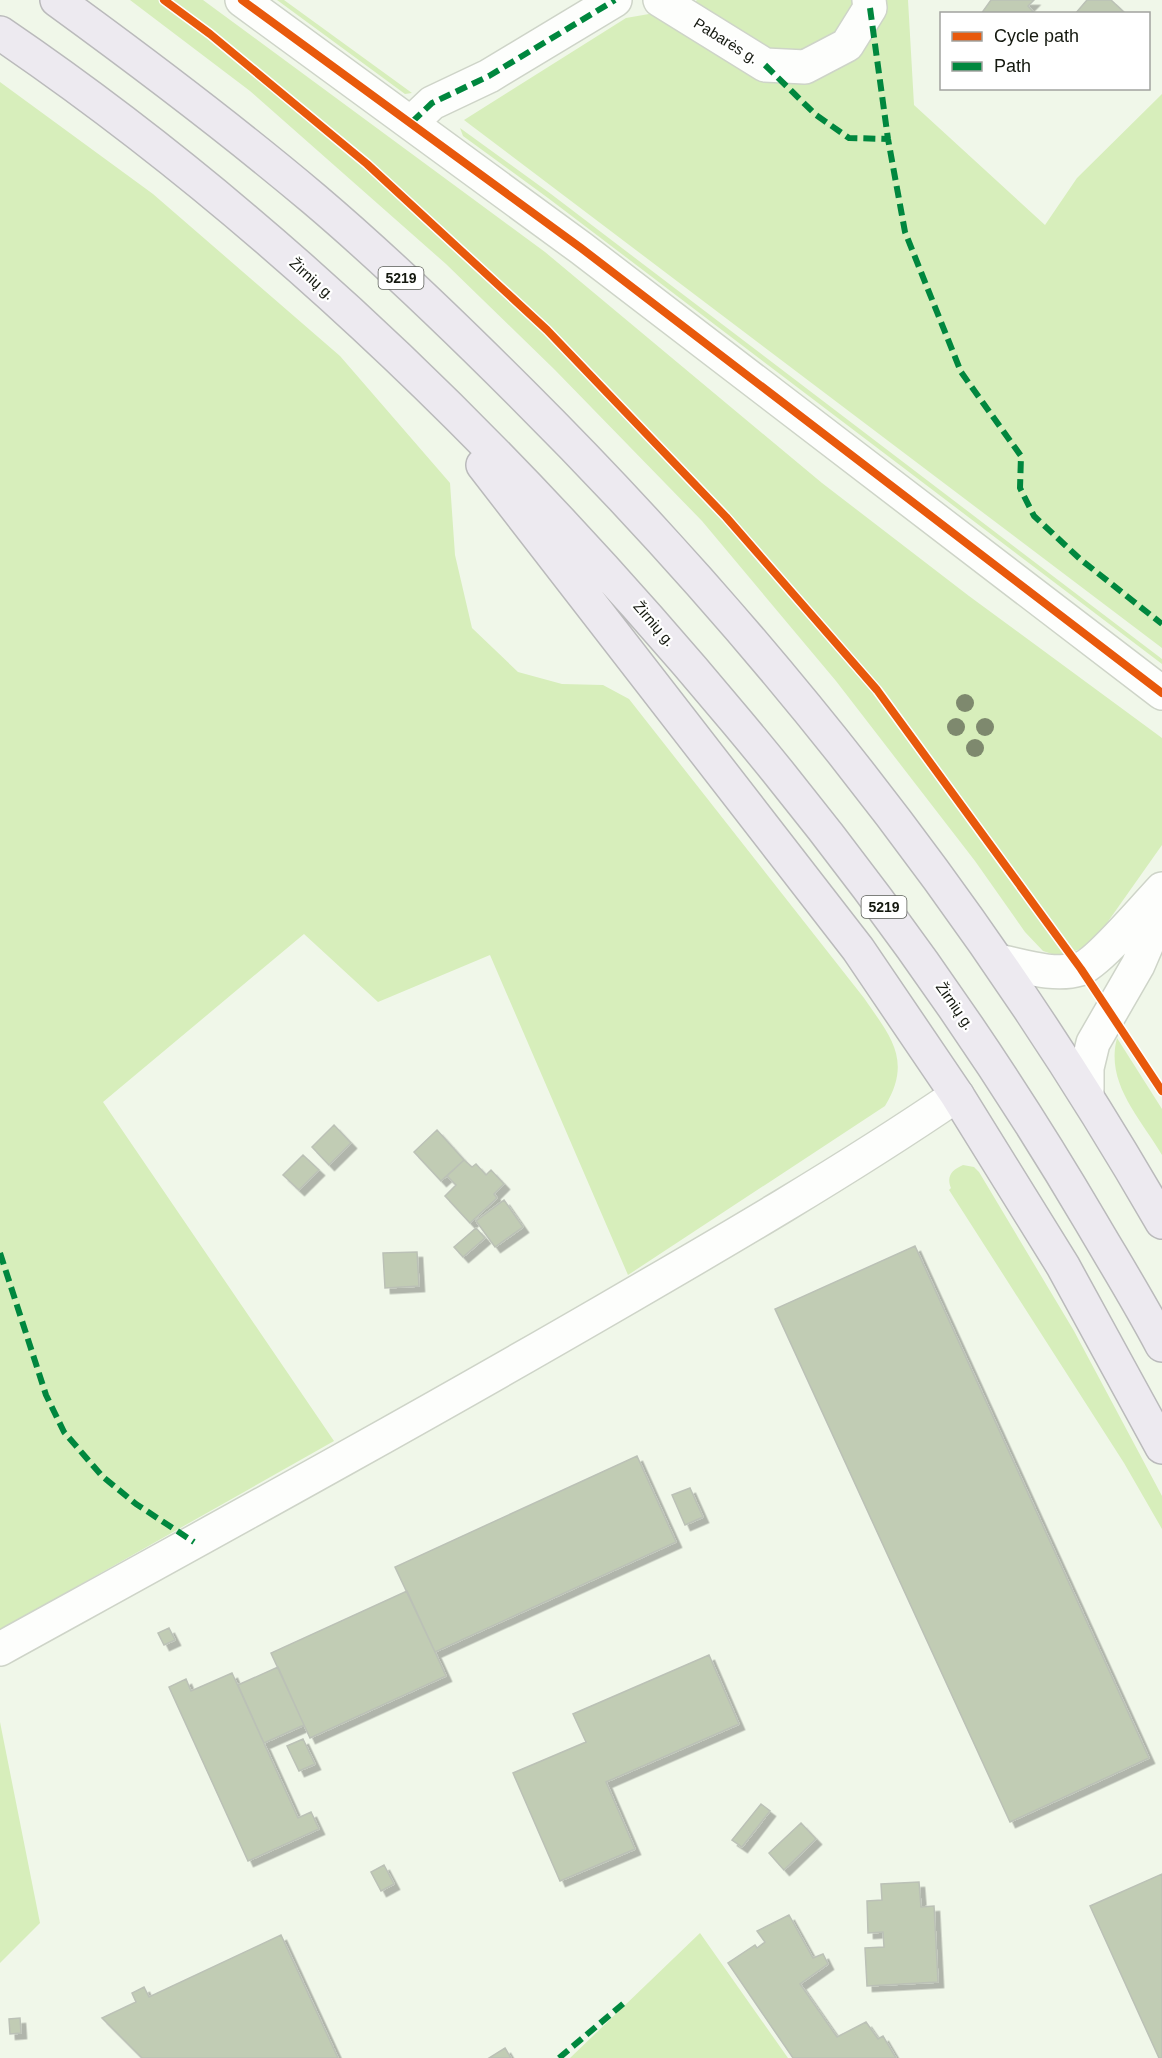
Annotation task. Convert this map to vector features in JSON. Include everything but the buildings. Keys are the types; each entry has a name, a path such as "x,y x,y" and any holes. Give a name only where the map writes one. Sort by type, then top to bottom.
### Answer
{"highway":[{"name":"5219","path":"57,0 184,94 316,201 450,322 595,467 711,594 845,754 936,874 998,961 1087,1096 1162,1222"},
{"name":"Žirnių g.","path":"0,33 171,159 292,259 416,374 550,510 628,595 795,792 940,983 1000,1072 1070,1185 1162,1345"},
{"name":"5219","path":"416,374 582,596 858,949 957,1095 1063,1266 1162,1447"}],"street":[{"path":"242,0 412,122 893,485 1162,693"},
{"path":"412,122 432,104 489,76 615,0"},
{"name":"Pabarės g.","path":"660,0 765,65 805,67 847,45 870,8 868,0"},
{"path":"998,961 1057,971 1081,969 1162,889"},
{"path":"1087,1096 1087,1068 1093,1043 1138,964 1162,909"},
{"path":"0,1649 409,1424 522,1359 718,1245 904,1131 957,1095"}],"green space":[{"path":"130,0 203,0 545,252 822,483 969,596 1162,738 1162,845 1102,930 1081,949 1058,956 1043,951 1025,932 975,861 836,681 702,521 555,370 446,264 250,91"},
{"path":"277,0 284,0 412,93 405,94"},
{"path":"697,0 908,0 914,105 1045,225 1077,178 1162,94 1162,648 464,120 626,18 649,14 677,18"},
{"path":"0,82 153,194 340,356 450,483 455,555 472,628 518,672 562,684 603,685 629,699 864,998 889,1037 898,1062 893,1090 885,1106 628,1275 490,955 378,1002 304,934 103,1102 334,1441 0,1630"},
{"path":"460,128 551,194 1162,659 1162,664 463,136"},
{"path":"1117,1038 1162,1109 1162,1155 1135,1114 1120,1085 1116,1070"},
{"path":"963,1165 974,1167 979,1172 1074,1331 1162,1496 1162,1529 1124,1463 949,1190 951,1174"},
{"path":"0,1722 40,1923 0,1963"},
{"path":"700,1933 788,2058 570,2058"}],"marked path":[{"path":"412,122 432,103 489,76 615,0"},
{"path":"870,8 888,139 905,232 961,372 1021,456 1020,488 1034,516 1080,559 1162,624"},
{"path":"765,65 816,115 849,138 888,139"},
{"path":"0,1253 46,1395 64,1432 102,1476 136,1504 194,1542"},
{"path":"559,2058 624,2003"}],"cycle path":[{"path":"164,0 210,34 367,164 547,330 726,517 877,690 1081,969 1162,1091"},
{"path":"242,0 581,248 1162,693"}]}
